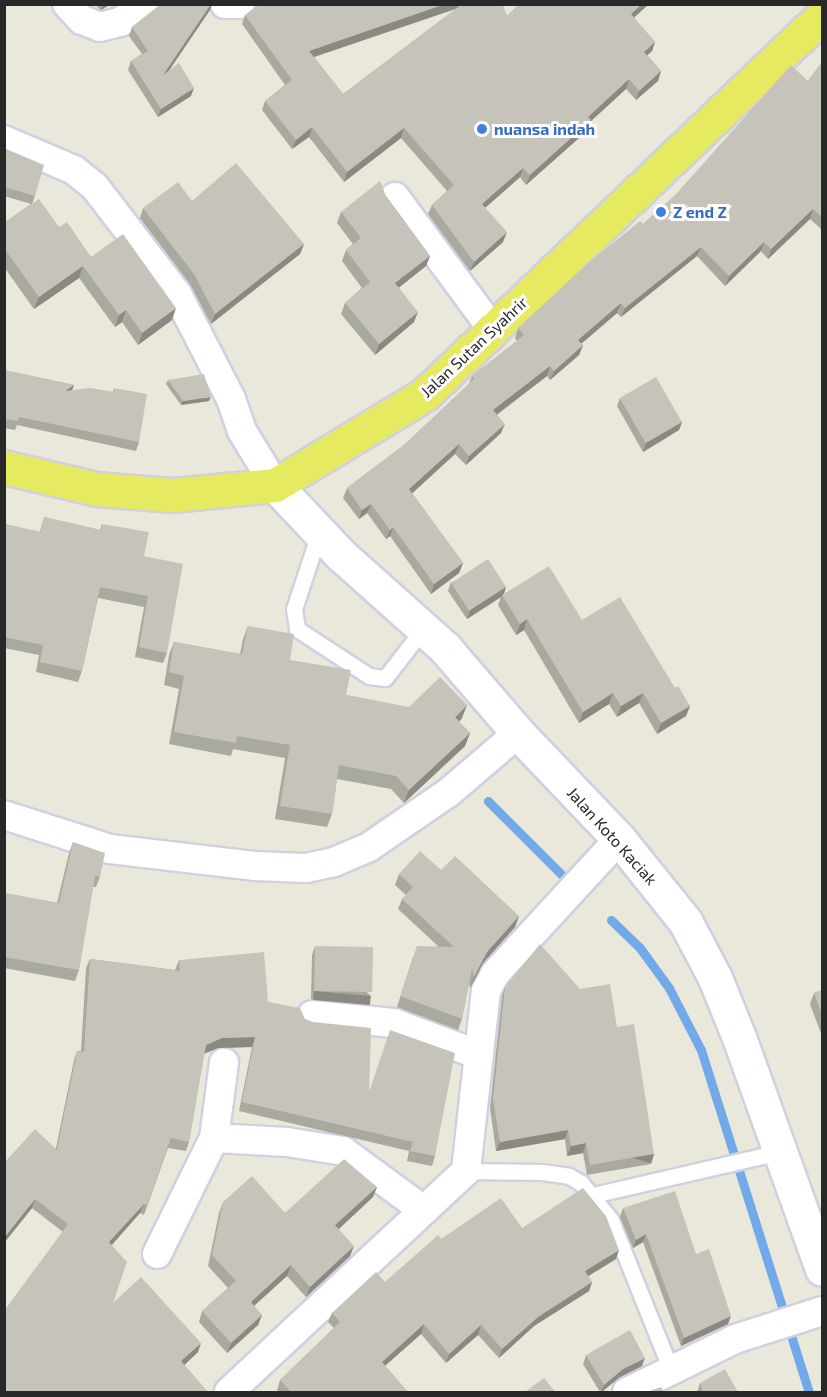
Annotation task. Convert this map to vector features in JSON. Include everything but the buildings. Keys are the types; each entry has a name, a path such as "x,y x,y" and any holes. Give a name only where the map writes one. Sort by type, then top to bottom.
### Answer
{"main road":[{"name":"Jalan Sutan Syahrir","path":"4,467 96,489 173,495 275,485 425,394 822,16"}],"street":[{"path":"67,4 82,20 100,27 120,22 145,4"},
{"path":"225,4 240,4"},
{"path":"4,140 74,170 94,187 177,294 231,399 242,431 275,485"},
{"path":"395,196 493,330"},
{"name":"Jalan Koto Kaciak","path":"275,485 319,533 445,648 612,846 685,921 715,978 772,1155 822,1269"},
{"path":"4,815 110,849 254,866 306,868 334,862 369,847 448,793 518,733"},
{"path":"229,1392 422,1209 466,1171 486,991 495,974 612,846"},
{"path":"312,1015 394,1023 479,1055"},
{"path":"157,1254 214,1138 224,1064"},
{"path":"214,1138 287,1142 343,1151 422,1209"},
{"path":"627,1392 735,1339 821,1311"}],"lane":[{"path":"319,533 294,609 297,629 369,676 385,678 423,629"},
{"path":"593,1195 772,1155"},
{"path":"466,1171 542,1172 569,1176 593,1195 611,1220 671,1370"}],"waterway":[{"path":"488,801 568,881"},
{"path":"611,920 640,948 669,988 701,1050 809,1392"}],"place":[{"name":"nuansa indah","path":"482,129"},
{"name":"Z end Z","path":"661,212"}]}
